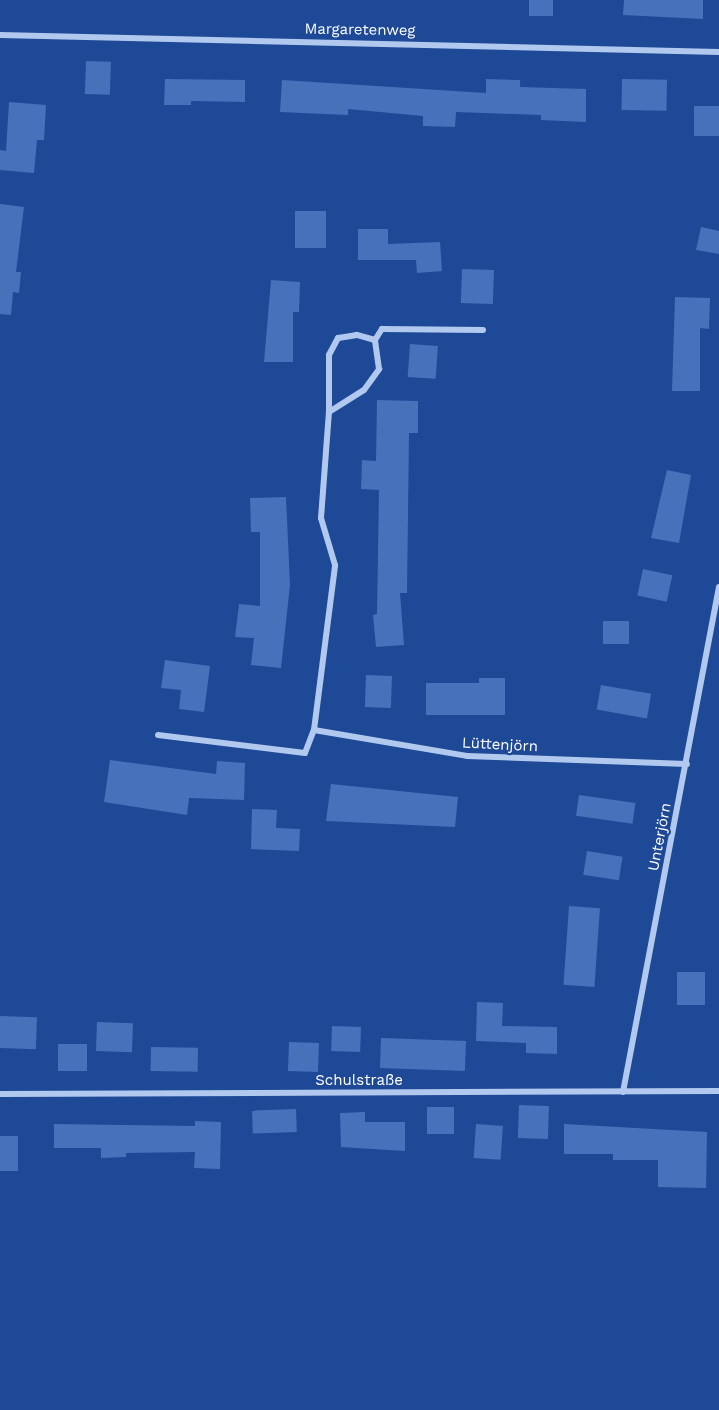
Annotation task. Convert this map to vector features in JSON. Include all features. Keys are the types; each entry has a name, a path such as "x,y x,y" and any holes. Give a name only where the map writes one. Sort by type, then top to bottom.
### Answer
{"street":[{"name":"Margaretenweg","path":"0,35 719,52"},
{"path":"329,412 364,390 380,369 375,340 382,329 483,330"},
{"path":"158,735 305,753 314,730 335,565 321,518 329,412 329,355 338,338 357,334 375,340"},
{"name":"Unterjörn","path":"623,1092 719,587"},
{"name":"Lüttenjörn","path":"314,730 467,756 687,764"},
{"name":"Schulstraße","path":"0,1094 719,1091"}],"building":[{"path":"529,0 553,0 553,16 529,16"},
{"path":"624,0 703,0 703,19 623,15"},
{"path":"86,61 111,62 110,95 85,94"},
{"path":"165,79 245,80 245,102 191,101 191,105 164,105"},
{"path":"486,79 520,80 520,87 586,89 586,122 541,120 541,115 456,112 455,127 423,126 423,116 348,109 348,115 280,112 282,80 486,93"},
{"path":"622,79 667,80 666,111 621,110"},
{"path":"9,102 46,105 44,140 37,140 34,173 0,170 0,150 6,151"},
{"path":"694,106 719,106 719,136 694,136"},
{"path":"0,204 24,207 16,272 21,272 19,293 13,292 11,315 0,314"},
{"path":"295,211 326,211 326,248 295,248"},
{"path":"701,227 719,231 719,254 696,250"},
{"path":"358,229 388,229 388,244 440,242 442,271 417,273 416,260 358,260"},
{"path":"462,269 494,270 493,304 461,303"},
{"path":"271,280 300,282 299,312 293,312 293,362 264,362"},
{"path":"675,297 710,298 709,329 700,328 700,391 672,391"},
{"path":"410,344 438,346 436,379 408,377"},
{"path":"377,400 418,401 418,433 409,433 407,593 400,593 404,645 376,647 373,615 377,614 379,490 361,489 362,460 376,461"},
{"path":"667,470 691,475 679,543 651,538"},
{"path":"286,497 290,585 281,668 251,665 254,638 235,637 239,604 260,606 260,532 251,532 250,498"},
{"path":"643,569 672,575 667,602 637,595"},
{"path":"603,621 629,621 629,644 603,644"},
{"path":"165,660 210,666 204,712 179,709 181,690 161,688"},
{"path":"366,675 392,676 391,708 365,707"},
{"path":"479,678 505,678 505,715 426,715 426,683 479,683"},
{"path":"601,685 651,694 647,718 597,710"},
{"path":"110,760 216,774 217,761 245,763 244,800 189,798 187,815 104,802"},
{"path":"331,784 458,797 455,827 326,821"},
{"path":"579,795 635,803 633,824 576,816"},
{"path":"252,809 277,810 276,828 300,829 299,851 251,849"},
{"path":"587,851 623,857 619,880 583,875"},
{"path":"569,906 600,908 594,987 563,985"},
{"path":"677,972 705,972 705,1005 677,1005"},
{"path":"477,1002 503,1003 502,1026 557,1027 557,1054 526,1053 526,1043 476,1041"},
{"path":"0,1016 37,1017 36,1049 0,1048"},
{"path":"97,1022 133,1023 132,1052 96,1051"},
{"path":"332,1026 361,1027 360,1052 331,1051"},
{"path":"381,1038 466,1041 465,1071 380,1068"},
{"path":"289,1042 319,1043 318,1072 288,1071"},
{"path":"58,1044 87,1044 87,1071 58,1071"},
{"path":"151,1047 198,1048 198,1072 151,1071"},
{"path":"519,1105 549,1106 548,1139 518,1138"},
{"path":"427,1107 454,1107 454,1134 427,1134"},
{"path":"296,1109 297,1132 253,1134 252,1111"},
{"path":"365,1112 365,1122 405,1122 405,1151 341,1147 340,1113"},
{"path":"195,1121 221,1122 220,1169 194,1168 195,1152 126,1153 126,1157 101,1158 101,1148 54,1148 54,1124 195,1126"},
{"path":"476,1124 503,1126 501,1160 474,1158"},
{"path":"564,1124 707,1132 706,1188 658,1187 658,1160 613,1160 613,1154 564,1154"},
{"path":"0,1136 18,1136 18,1171 0,1171"}]}
